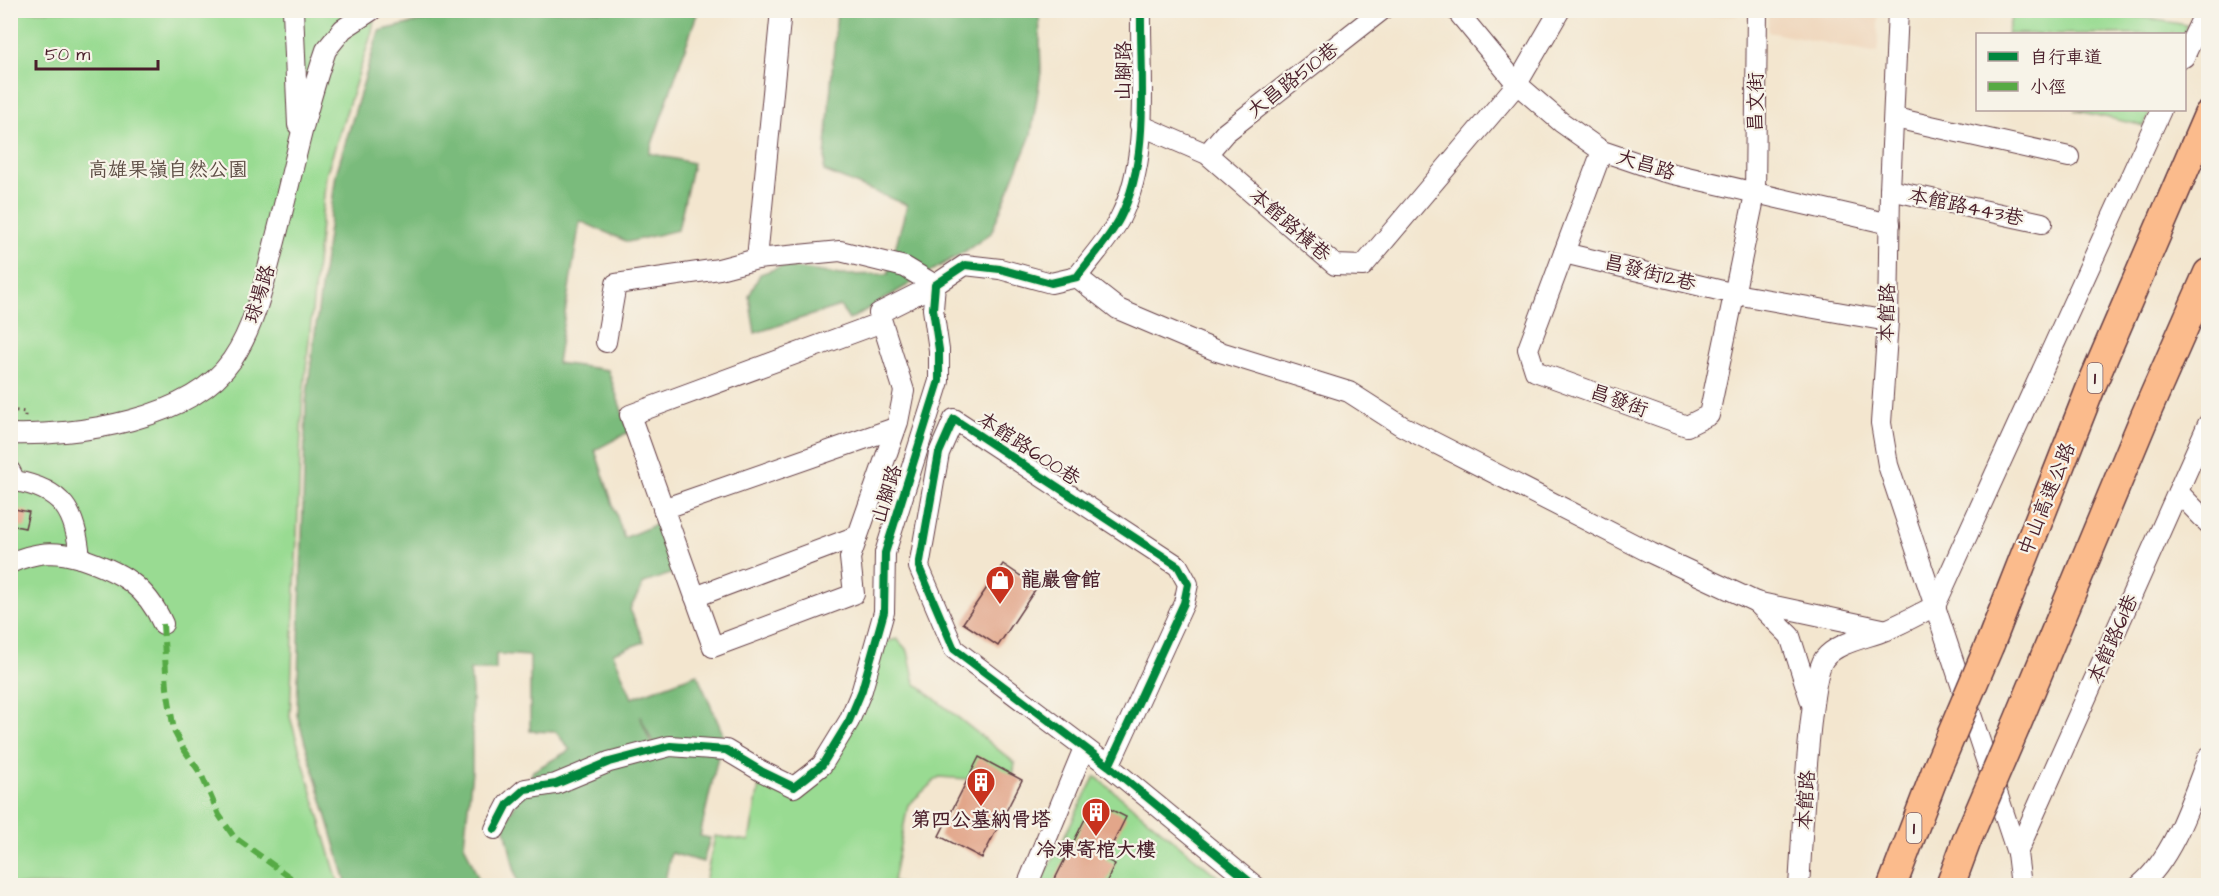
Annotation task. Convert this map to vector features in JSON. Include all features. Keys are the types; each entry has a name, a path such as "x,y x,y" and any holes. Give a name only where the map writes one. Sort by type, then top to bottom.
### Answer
{"highway":[{"name":"中山高速公路","path":"1893,885 1936,771 1990,644 2093,382 2208,115"},
{"path":"1950,885 2145,416 2208,273"}],"street":[{"path":"293,10 299,146"},
{"name":"球場路","path":"10,434 42,435 93,430 143,417 177,404 207,384 231,362 248,333 265,280 326,50 343,29 372,10"},
{"path":"757,259 781,10"},
{"name":"山腳路","path":"1077,277 1123,210 1134,184 1140,125 1141,10"},
{"name":"大昌路510巷","path":"1207,154 1225,133 1382,10"},
{"name":"大昌路","path":"1456,10 1517,84 1561,122 1602,151 1661,171 1890,224"},
{"path":"1517,84 1560,10"},
{"name":"昌文街","path":"1755,194 1757,10"},
{"name":"本館路","path":"1898,10 1890,190 1888,321 1881,423 1888,465 2016,854 2021,885"},
{"path":"2186,53 2206,10"},
{"name":"本館路橫巷","path":"1140,125 1207,154 1335,266 1362,266 1517,84"},
{"path":"1935,606 2161,111"},
{"path":"1894,118 2068,157"},
{"name":"昌發街","path":"1602,151 1528,349 1536,371 1687,426 1709,415 1755,194"},
{"name":"本館路443巷","path":"1890,190 2042,223"},
{"path":"606,342 616,284 718,269 757,259 840,251 905,267 935,285"},
{"name":"昌發街12巷","path":"1564,253 1735,294 1888,321"},
{"path":"882,322 630,416 713,647 854,594 850,558 896,428 904,391 882,322 879,313 935,285 965,265 1000,269 1051,283 1077,277 1118,309 1217,351 1348,392 1402,426 1651,553 1756,602 1887,630"},
{"name":"山腳路","path":"495,829 508,804 525,789 555,784 609,762 670,746 726,750 794,787 822,765 849,721 862,690 884,612 885,553 939,381 939,350 933,309 935,285"},
{"name":"本館路600巷","path":"1109,766 1184,603 1188,584 1178,566 954,419 939,453 919,567 954,649 1109,766 1255,885"},
{"name":"本館路61巷","path":"2016,854 2208,424"},
{"path":"663,509 896,428"},
{"path":"10,471 15,481 45,489 58,498 74,521 80,558"},
{"path":"2178,492 2208,523"},
{"path":"695,597 857,536"},
{"path":"10,563 30,554 44,552 80,558 113,569 130,581 153,604 163,624"},
{"path":"1756,602 1790,636 1813,708"},
{"name":"本館路","path":"1799,885 1813,708 1819,671 1824,659 1835,650 1887,630 1935,606"},
{"path":"1027,885 1084,748"},
{"path":"2147,882 2186,814 2208,757"}],"shaded area":[{"path":"1680,11 1737,11 1737,16 1683,16"},
{"path":"1768,11 1878,11 1878,53 1768,32"}],"green space":[{"name":"高雄果嶺自然公園","path":"10,11 375,11 372,32 326,175 302,408 290,717 339,885 11,885"},
{"path":"466,11 698,11 649,153 693,163 678,230 628,242 580,221 557,363 608,370 629,432 595,450 624,538 657,524 676,572 644,583 630,609 644,642 613,653 632,698 697,674 723,734 700,836 710,838 703,862 671,853 664,885 518,885 504,824 520,796 657,751 640,716 653,749 526,787 533,771 570,750 556,732 530,731 530,656 496,654 496,670 470,670 472,771 464,844 481,885 347,885 297,715 306,402 336,174 379,31"},
{"path":"837,11 1039,11 1041,72 1031,135 991,233 967,250 849,320 840,306 755,333 749,296 760,274 783,266 841,275 888,274 907,205 824,171"},
{"path":"2013,11 2104,11 2187,25 2183,33 2007,33"},
{"path":"2078,111 2151,111 2144,126"},
{"path":"897,639 908,651 915,683 1015,763 1012,782 939,777 908,805 893,881 902,885 704,886 715,836 749,841 760,781 798,793 885,642"},
{"path":"1095,776 1228,885 1039,886"}],"building":[{"path":"10,508 29,512 25,528 10,525"},
{"name":"龍巖會館","path":"1003,564 1037,587 998,646 963,623"},
{"name":"第四公墓納骨塔","path":"979,757 1022,780 982,858 939,836"},
{"name":"冷凍寄棺大樓","path":"1094,801 1126,817 1105,859 1115,864 1105,885 1052,885"}],"marked path":[{"path":"163,624 167,688 174,731 183,748 201,774 219,815 234,837 302,886"}],"cycle path":[{"path":"495,829 508,804 525,789 556,784 609,762 670,746 726,750 794,787 822,765 849,721 862,690 884,612 885,553 939,381 939,350 933,309 935,285 965,265 1000,269 1051,283 1077,277 1105,241 1120,218 1130,194 1136,169 1142,116 1141,10"},
{"path":"1109,766 1184,603 1188,584 1178,566 954,419 939,453 919,567 954,649 1109,766 1255,886"}],"place":[{"name":"龍巖會館","path":"1000,606"},
{"name":"第四公墓納骨塔","path":"981,808"},
{"name":"冷凍寄棺大樓","path":"1096,838"}]}
